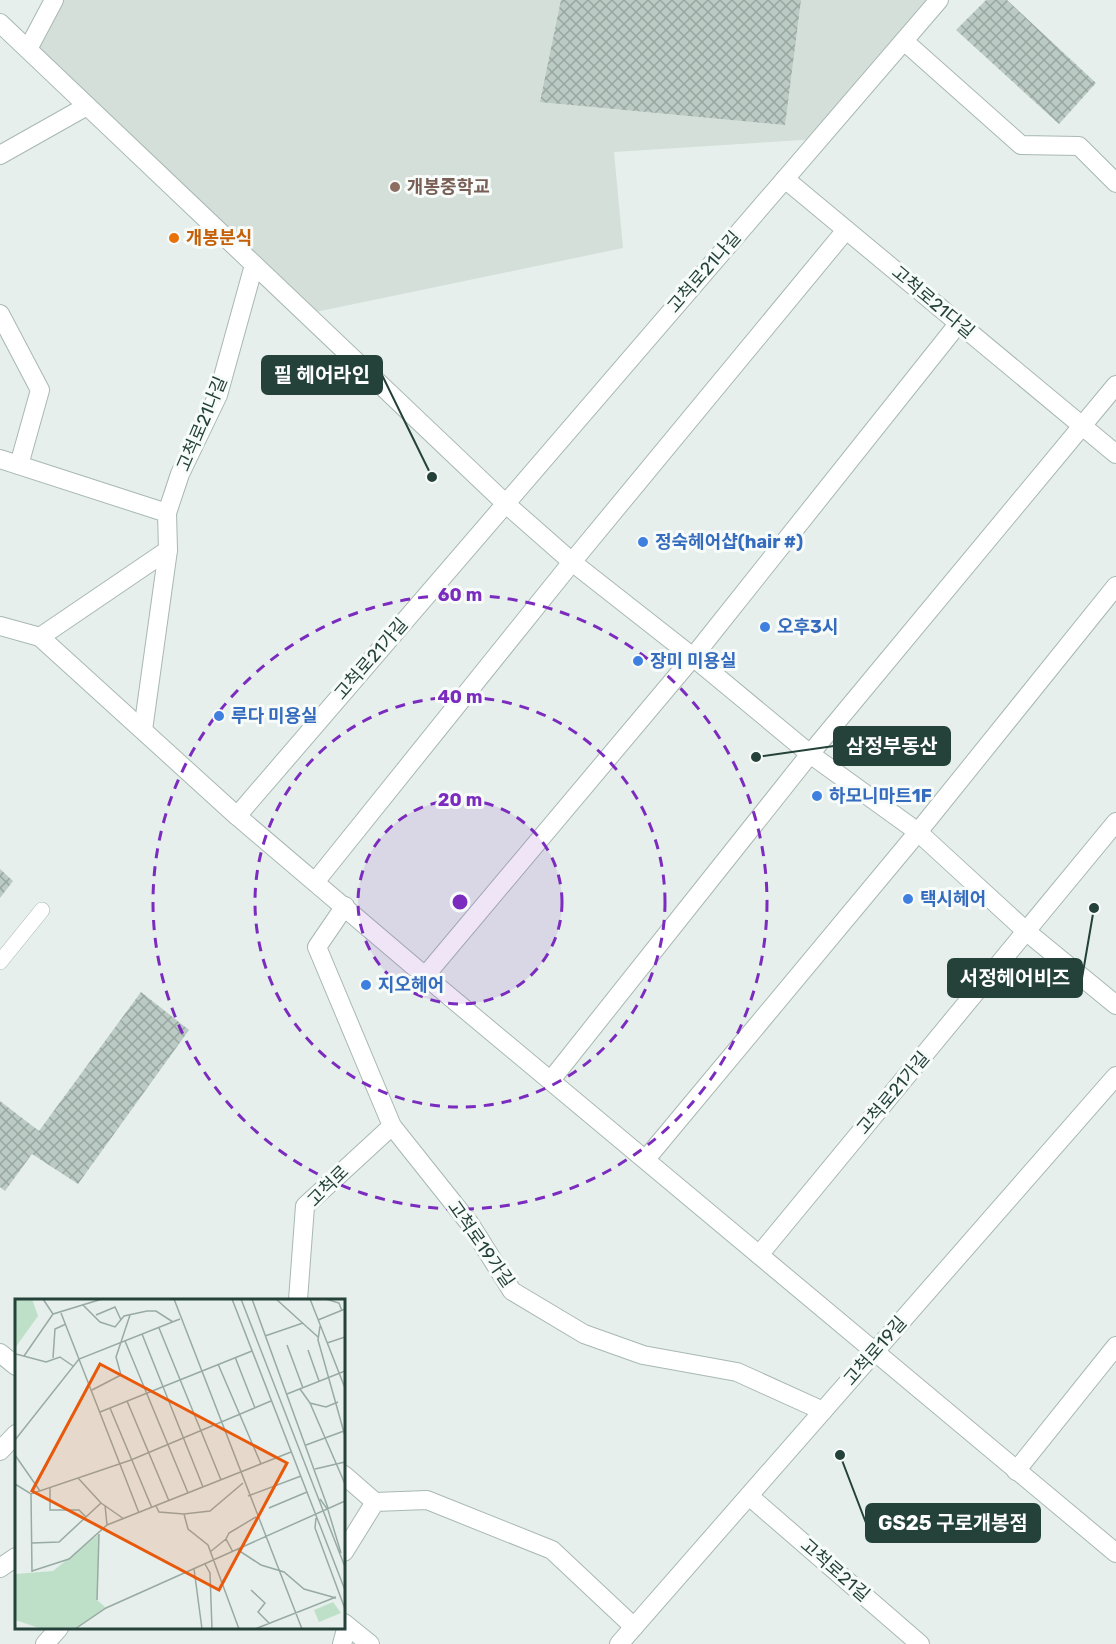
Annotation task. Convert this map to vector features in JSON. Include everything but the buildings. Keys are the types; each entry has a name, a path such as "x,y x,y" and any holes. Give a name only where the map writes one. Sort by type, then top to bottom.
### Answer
{"street":[{"path":"28,50 54,0"},
{"name":"고척로21나길","path":"505,503 939,0"},
{"path":"0,23 505,503 572,562 693,657 810,754 918,832 1027,932 1116,1005"},
{"path":"904,41 1021,145 1079,146 1116,183"},
{"path":"0,155 87,106"},
{"name":"고척로21다길","path":"785,179 1116,454"},
{"path":"315,882 572,562 846,230"},
{"name":"고척로21나길","path":"143,730 168,550 167,513 180,474 218,395 255,265"},
{"path":"0,314 40,390 19,465"},
{"path":"425,976 693,657 958,324"},
{"path":"551,1080 810,754 1116,385"},
{"path":"0,459 167,513"},
{"name":"고척로21가길","path":"237,816 505,503"},
{"path":"40,637 168,550"},
{"path":"646,1159 918,832 1116,586"},
{"path":"0,626 40,637 237,816 425,976 1116,1553"},
{"path":"1027,932 1116,822"},
{"name":"고척로19가길","path":"345,906 317,947 392,1126 470,1224 512,1291 584,1334 643,1355 737,1372 823,1411"},
{"name":"고척로21가길","path":"759,1255 1027,932"},
{"name":"고척로19길","path":"619,1644 1116,1076"},
{"name":"고척로","path":"298,1299 304,1206 392,1126"},
{"path":"1016,1471 1116,1346"},
{"path":"0,1353 15,1365"},
{"path":"0,1451 15,1435"},
{"path":"345,1476 375,1502 427,1500 552,1550 634,1627"},
{"name":"고척로21길","path":"749,1496 920,1644"},
{"path":"345,1550 375,1502"},
{"path":"0,1568 15,1558"},
{"path":"345,1624 370,1644"},
{"path":"45,1644 58,1629"},
{"path":"342,1644 344,1629"}],"lane":[{"path":"0,962 42,910"}],"shaded area":[{"name":"개봉중학교","path":"54,0 939,0 819,139 614,152 623,248 306,314 28,49"}],"place":[{"name":"개봉중학교","path":"395,187"},
{"name":"개봉분식","path":"174,238"},
{"name":"필 헤어라인","path":"432,477"},
{"name":"정숙헤어샵(hair #)","path":"643,542"},
{"name":"오후3시","path":"765,627"},
{"name":"장미 미용실","path":"638,661"},
{"name":"루다 미용실","path":"219,716"},
{"name":"삼정부동산","path":"756,757"},
{"name":"하모니마트1F","path":"817,796"},
{"name":"택시헤어","path":"908,899"},
{"name":"서정헤어비즈","path":"1094,908"},
{"name":"지오헤어","path":"366,985"},
{"name":"GS25 구로개봉점","path":"840,1455"}]}
